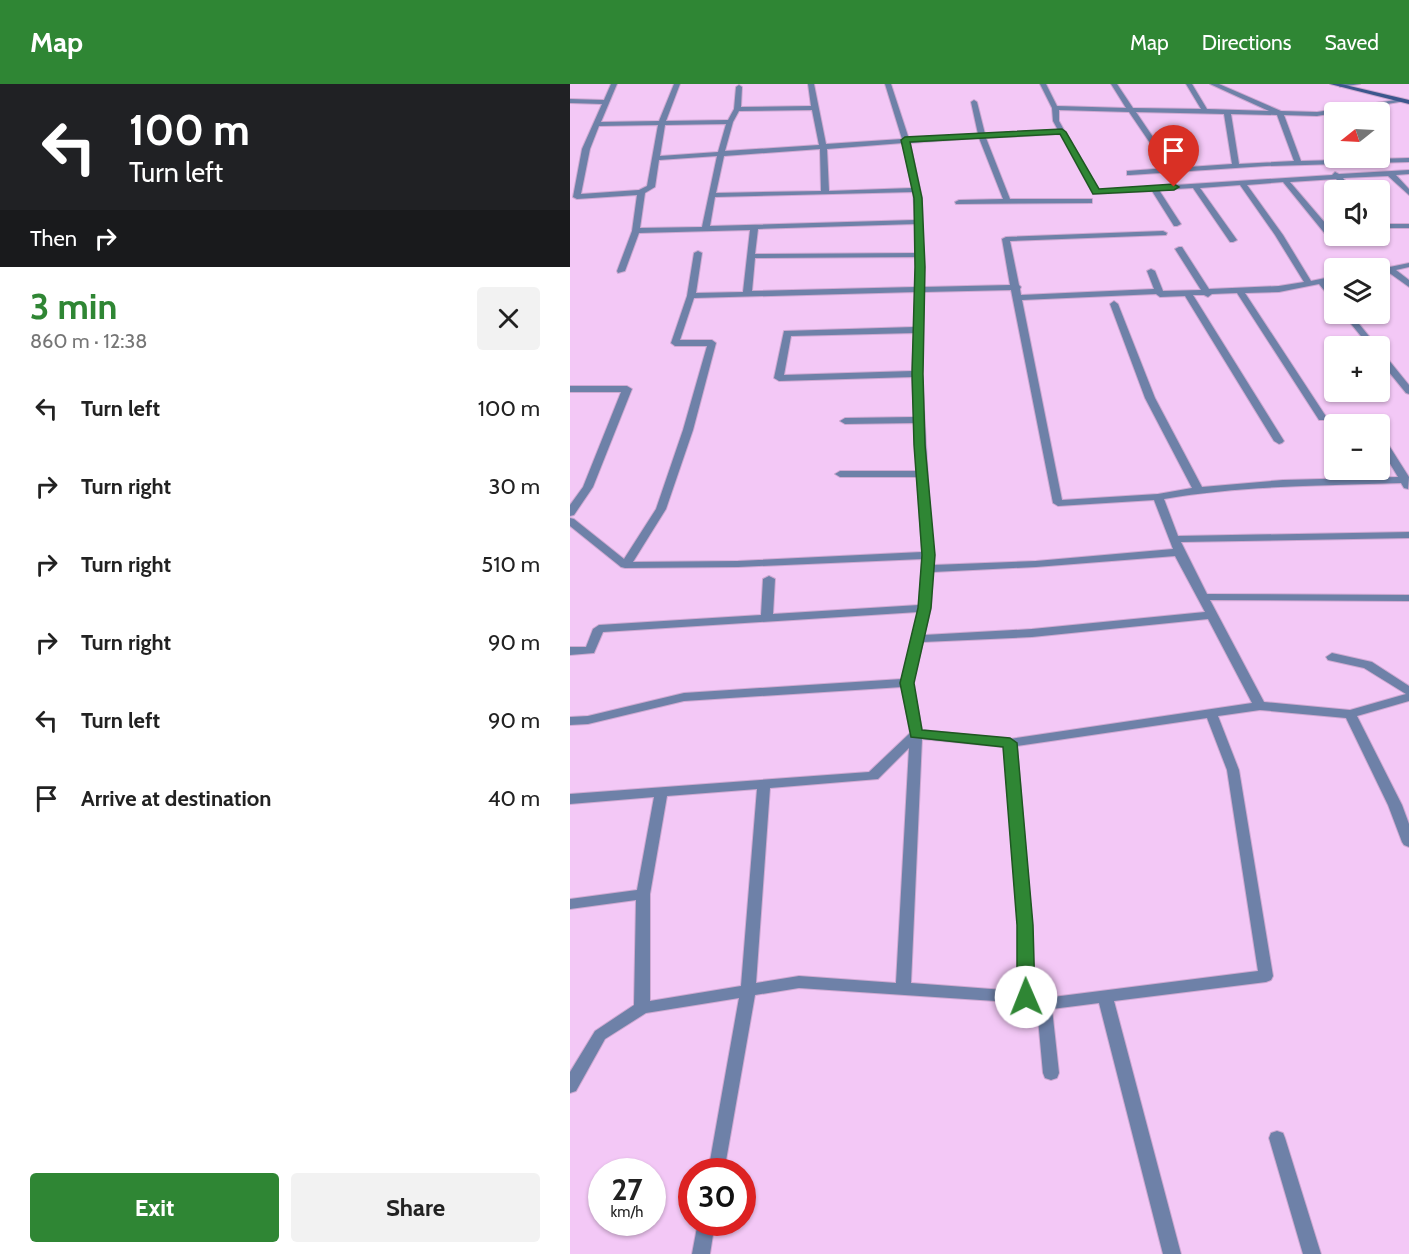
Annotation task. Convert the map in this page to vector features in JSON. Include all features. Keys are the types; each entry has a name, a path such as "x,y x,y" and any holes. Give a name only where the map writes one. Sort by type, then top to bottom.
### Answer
{"main road":[{"path":"1333,84 1405,102"}],"street":[{"path":"614,84 586,149 573,197 641,192 651,187 662,123 676,84"},
{"path":"811,84 823,146 825,193"},
{"path":"888,84 905,140 916,190 919,222 917,374 928,555 925,608 907,683 916,734 903,990"},
{"path":"1043,84 1055,108 1056,121 1096,192 1409,172"},
{"path":"1114,84 1172,171"},
{"path":"1189,84 1205,111"},
{"path":"1213,84 1280,113 1298,163"},
{"path":"1342,86 1357,84"},
{"path":"705,229 721,153 736,109 739,87"},
{"path":"570,101 606,102"},
{"path":"974,102 982,136 1007,201"},
{"path":"1390,104 1405,102"},
{"path":"736,109 815,108"},
{"path":"1055,108 1324,113"},
{"path":"1227,112 1236,166"},
{"path":"597,124 730,122"},
{"path":"656,158 905,140 1062,132"},
{"path":"1390,160 1409,160"},
{"path":"1321,162 1341,180"},
{"path":"1130,173 1324,162"},
{"path":"1391,174 1409,193"},
{"path":"1285,180 1324,227"},
{"path":"1242,183 1279,235 1309,284"},
{"path":"1195,186 1233,240"},
{"path":"1154,188 1177,224"},
{"path":"712,195 916,190"},
{"path":"621,271 636,231 641,192"},
{"path":"958,202 1089,201"},
{"path":"636,231 919,222"},
{"path":"1390,226 1409,226"},
{"path":"747,294 754,228"},
{"path":"1163,234 1006,239 1058,503 1158,497 1230,485 1408,482"},
{"path":"1179,249 1208,294"},
{"path":"625,565 661,509 688,430 712,343 675,343 691,296 698,253"},
{"path":"751,256 920,255"},
{"path":"1390,269 1409,265"},
{"path":"1151,271 1160,294 1208,294 1280,289 1322,282 1324,284"},
{"path":"1390,273 1409,284"},
{"path":"691,296 1017,286"},
{"path":"1019,298 1158,291"},
{"path":"1240,292 1322,418"},
{"path":"1188,294 1279,441"},
{"path":"1114,304 1150,398 1198,489"},
{"path":"1355,324 1365,336"},
{"path":"917,330 787,333 779,378 917,374"},
{"path":"1390,367 1409,391"},
{"path":"570,389 627,389 588,487 570,513"},
{"path":"845,421 919,420"},
{"path":"1390,454 1408,482"},
{"path":"840,474 922,474"},
{"path":"1158,497 1179,552 1260,706"},
{"path":"570,521 625,565 738,564 928,555"},
{"path":"1174,539 1409,535"},
{"path":"927,569 1036,564 1179,552"},
{"path":"767,618 770,579"},
{"path":"1203,597 1409,598"},
{"path":"570,651 590,650 599,629 925,608"},
{"path":"917,639 1032,633 1212,615"},
{"path":"1332,657 1368,665 1409,691"},
{"path":"570,721 588,720 684,698 907,683"},
{"path":"570,799 661,794 873,776 916,734 1010,743 1260,706 1350,714 1409,697"},
{"path":"570,1086 600,1035 642,1008 799,982 1026,997 1044,1004 1266,976 1233,771 1211,713"},
{"path":"1350,714 1395,805 1409,842"},
{"path":"1010,743 1025,925 1026,997"},
{"path":"718,1158 748,991 764,785"},
{"path":"642,1008 643,894 661,794"},
{"path":"570,904 643,894"},
{"path":"1105,996 1172,1254"},
{"path":"1044,1004 1051,1073"},
{"path":"1277,1138 1312,1254"},
{"path":"701,1254 704,1236"}],"route":[{"path":"1026,997 1025,925 1010,743 916,734 907,683 925,608 928,555 917,374 920,267 918,198 905,140 1062,132 1096,192 1174,187"}]}
